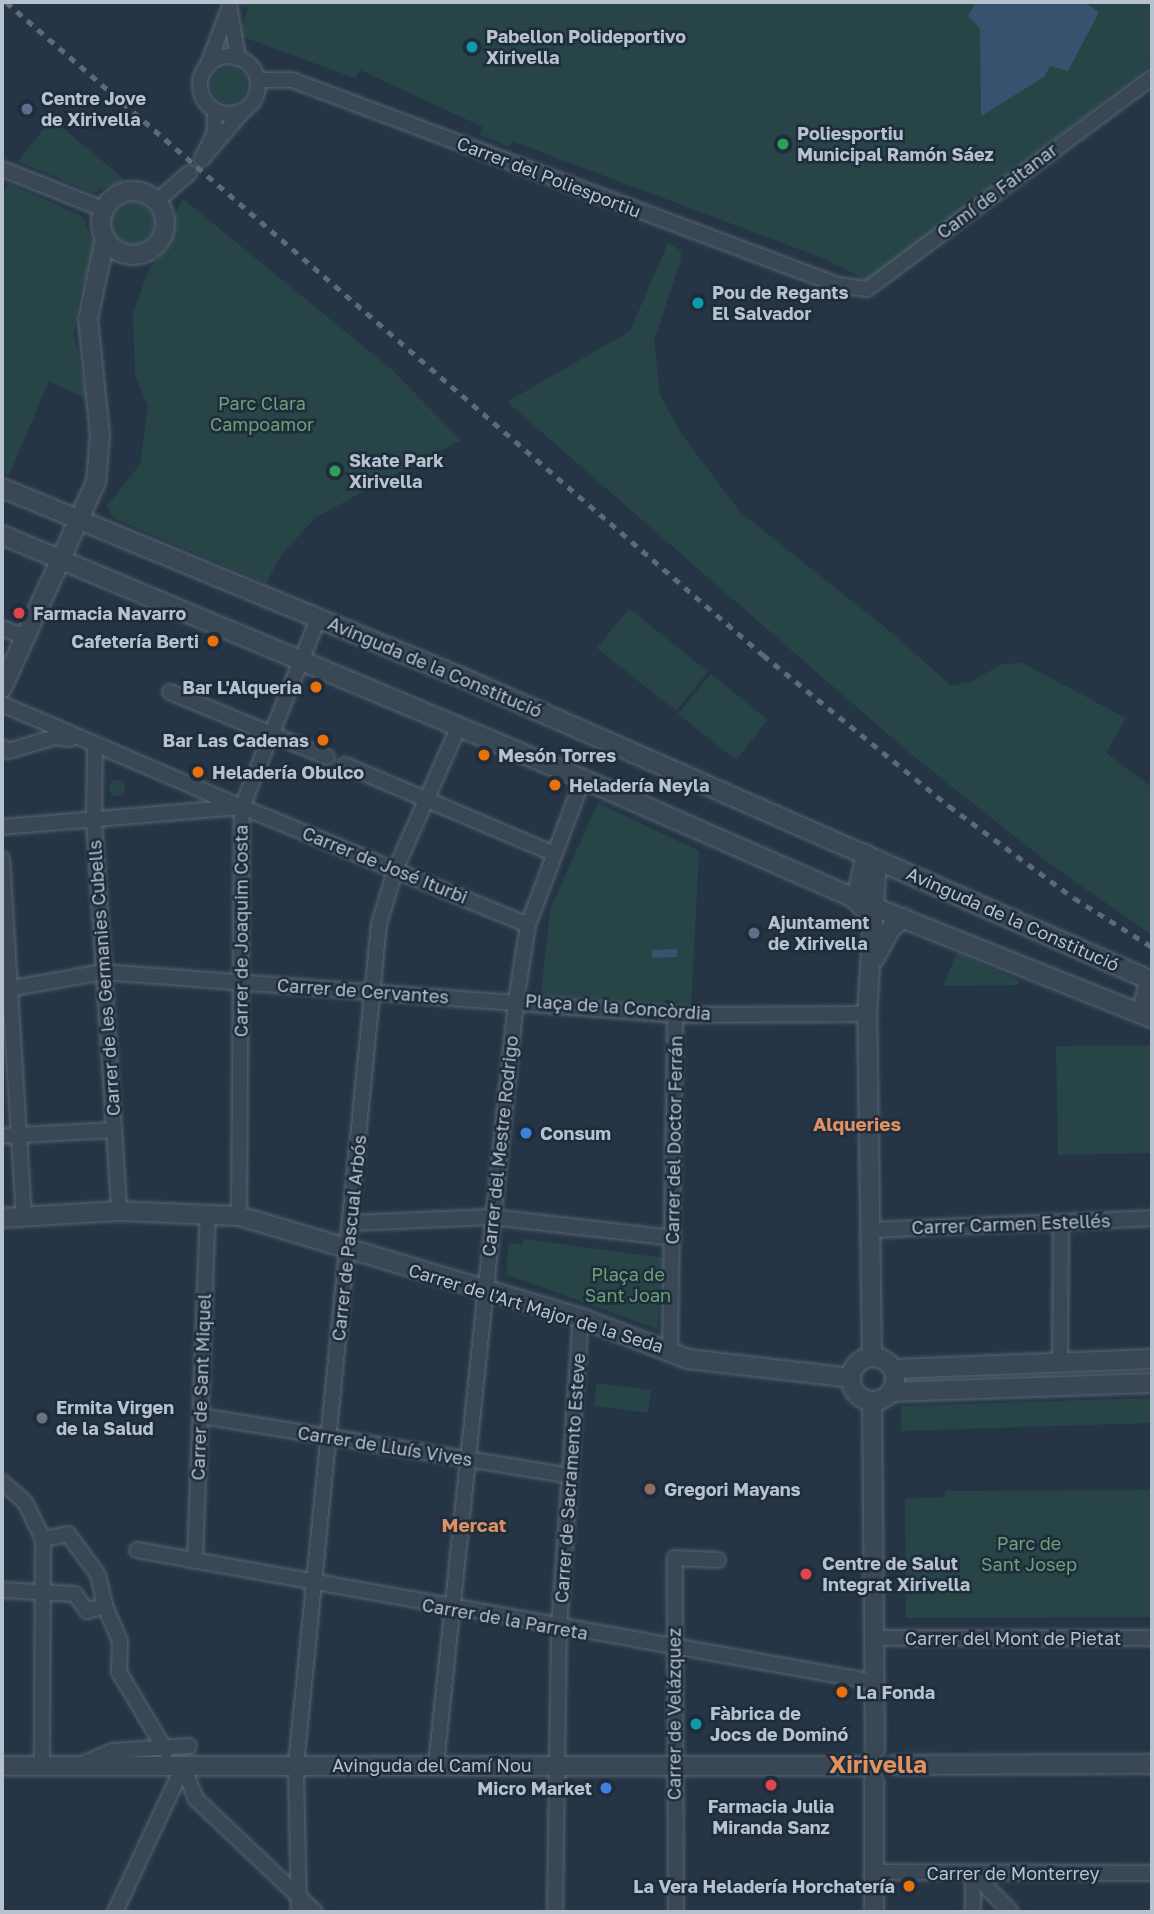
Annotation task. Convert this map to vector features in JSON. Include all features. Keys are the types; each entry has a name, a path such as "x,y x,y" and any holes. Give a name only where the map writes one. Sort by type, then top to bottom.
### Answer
{"street":[{"path":"230,4 238,58"},
{"path":"207,67 216,59 238,58 250,65 258,80 255,99 202,159 214,134 215,111 200,91 207,67 230,4"},
{"name":"Camí de Faitanar","path":"838,285 867,289 1152,77"},
{"name":"Carrer del Poliesportiu","path":"258,80 292,80 838,285"},
{"path":"215,111 242,112"},
{"path":"2,169 103,209"},
{"path":"157,201 189,173"},
{"path":"97,278 113,258 142,254 159,241 165,221 157,201 148,194 128,191 103,209"},
{"path":"2,688 57,558 96,482 100,435 88,331 105,239 103,209"},
{"path":"105,239 127,254"},
{"name":"Avinguda de la Constitució","path":"2,488 318,619 872,856 1151,981 1147,1016 856,900 459,726 2,535"},
{"name":"Carrer de Joaquim Costa","path":"239,1216 242,807 274,735 318,619"},
{"path":"2,628 24,637"},
{"path":"170,692 327,757"},
{"path":"2,704 94,745"},
{"name":"Carrer de Pascual Arbós","path":"299,1905 296,1765 379,924 396,868 459,726"},
{"path":"2,747 8,751 62,737 94,745"},
{"name":"Carrer de José Iturbi","path":"94,745 528,925"},
{"name":"Carrer de les Germanies Cubells","path":"94,745 94,820 119,1211"},
{"path":"345,765 552,853"},
{"name":"Plaça de la Concòrdia","path":"583,779 552,853 528,925 516,1001 675,1015 867,1014"},
{"name":"Carrer de José Iturbi","path":"2,827 242,807"},
{"path":"869,981 864,912 856,900 872,856"},
{"path":"872,856 874,907 867,1014 872,1356"},
{"path":"2,859 6,990 20,1135 24,1216"},
{"path":"869,981 880,944 902,918"},
{"name":"Carrer de Cervantes","path":"6,990 103,972 516,1001"},
{"name":"Carrer del Mestre Rodrigo","path":"436,1765 516,1001"},
{"name":"Carrer del Doctor Ferrán","path":"670,1349 674,1238 675,1015"},
{"path":"2,1136 114,1130"},
{"name":"Carrer de l'Art Major de la Seda","path":"2,1218 119,1211 239,1216 581,1318 670,1349 688,1359 850,1378"},
{"name":"Carrer de Sant Miquel","path":"195,1561 208,1214"},
{"path":"351,1223 492,1217 674,1238"},
{"name":"Carrer Carmen Estellés","path":"870,1230 1152,1218"},
{"path":"1060,1363 1061,1223"},
{"name":"Carrer de Sacramento Esteve","path":"555,1912 559,1629 581,1318"},
{"path":"872,1401 854,1391 850,1378 860,1360 872,1356 885,1359 894,1369 891,1392"},
{"path":"894,1369 1152,1359"},
{"path":"872,1401 891,1392 1152,1383"},
{"path":"872,1401 876,1749"},
{"name":"Carrer de Lluís Vives","path":"201,1416 570,1476"},
{"path":"2,1482 25,1502 43,1539 42,1767"},
{"path":"43,1539 68,1534 98,1575 105,1606 120,1641 119,1672 166,1751"},
{"name":"Carrer de la Parreta","path":"137,1550 452,1610 875,1682"},
{"name":"Carrer de Velázquez","path":"676,1912 675,1558 718,1560"},
{"path":"2,1590 43,1590 75,1594 87,1611 105,1606"},
{"name":"Carrer del Mont de Pietat","path":"874,1638 1152,1638"},
{"path":"75,1767 112,1751 166,1751 189,1746"},
{"path":"874,1781 890,1777 895,1765 890,1753 876,1749 866,1754 862,1766 874,1781 874,1912"},
{"path":"895,1765 1152,1764"},
{"name":"Avinguda del Camí Nou","path":"2,1766 862,1766"},
{"path":"183,1767 196,1798 299,1905 315,1912"},
{"path":"116,1912 183,1767"},
{"name":"Carrer de Monterrey","path":"874,1872 1152,1872"},
{"path":"973,1873 973,1912"},
{"path":"973,1873 1012,1912"}],"green space":[{"name":"Poliesportiu Municipal Ramón Sáez","path":"1152,2 1152,64 867,281 825,259 512,141 509,147 480,135 483,127 360,70 355,78 238,35 248,9 236,3"},
{"path":"229,67 241,73 247,85 241,97 229,103 217,97 211,85 217,73"},
{"path":"52,119 125,180 93,193 18,161"},
{"path":"8,183 83,217 95,249 79,296 74,333 86,399 49,381 9,475 2,472 2,197"},
{"name":"Parc Clara Campoamor","path":"183,199 391,369 461,440 316,517 282,554 266,583 113,518 107,506 140,464 148,407 135,375 133,313 150,267 170,247 176,212"},
{"path":"132,202 147,208 153,223 147,238 132,244 117,238 111,223 117,208"},
{"path":"668,243 681,251 681,259 654,341 660,395 680,432 740,512 892,633 951,686 972,681 1003,664 1022,663 1126,718 1106,753 1152,787 1152,935 1047,862 906,750 507,402 630,331"},
{"path":"629,608 708,672 676,711 597,648"},
{"path":"711,674 768,720 736,760 678,714"},
{"path":"117,780 123,782 123,794 117,796 111,794 109,788 111,782"},
{"path":"598,803 699,851 691,1007 541,995 550,909"},
{"path":"957,953 1018,980 1019,985 943,986"},
{"path":"1152,1045 1152,1153 1058,1155 1056,1046"},
{"name":"Plaça de Sant Joan","path":"524,1239 664,1258 657,1329 506,1274 509,1243 522,1245"},
{"path":"597,1383 651,1390 648,1413 594,1406"},
{"path":"1152,1398 1152,1423 901,1431 901,1406"},
{"name":"Parc de Sant Josep","path":"1152,1490 1152,1617 906,1618 905,1499 945,1497 945,1491"}],"water":[{"path":"976,2 1084,2 1099,12 1068,71 1050,66 1044,77 981,116 980,29 968,16"},
{"path":"677,949 677,957 652,958 652,950"}],"railway":[{"path":"6,2 763,655 949,806 1074,898 1152,947"}],"place":[{"name":"Pabellon Polideportivo Xirivella","path":"472,47"},
{"name":"Centre Jove de Xirivella","path":"27,109"},
{"name":"Poliesportiu Municipal Ramón Sáez","path":"783,144"},
{"name":"Pou de Regants El Salvador","path":"698,303"},
{"name":"Skate Park Xirivella","path":"335,471"},
{"name":"Farmacia Navarro","path":"19,613"},
{"name":"Cafetería Berti","path":"213,641"},
{"name":"Bar L'Alqueria","path":"316,687"},
{"name":"Bar Las Cadenas","path":"323,740"},
{"name":"Mesón Torres","path":"484,755"},
{"name":"Heladería Obulco","path":"198,772"},
{"name":"Heladería Neyla","path":"555,785"},
{"name":"Ajuntament de Xirivella","path":"754,933"},
{"name":"Consum","path":"526,1133"},
{"name":"Ermita Virgen de la Salud","path":"42,1418"},
{"name":"Gregori Mayans","path":"650,1489"},
{"name":"Centre de Salut Integrat Xirivella","path":"806,1574"},
{"name":"La Fonda","path":"842,1692"},
{"name":"Fàbrica de Jocs de Dominó","path":"696,1724"},
{"name":"Farmacia Julia Miranda Sanz","path":"771,1785"},
{"name":"Micro Market","path":"606,1788"},
{"name":"La Vera Heladería Horchatería","path":"909,1886"}],"district":[{"name":"Alqueries","path":"857,1124"},
{"name":"Mercat","path":"474,1525"},
{"name":"Xirivella","path":"878,1764"}]}
